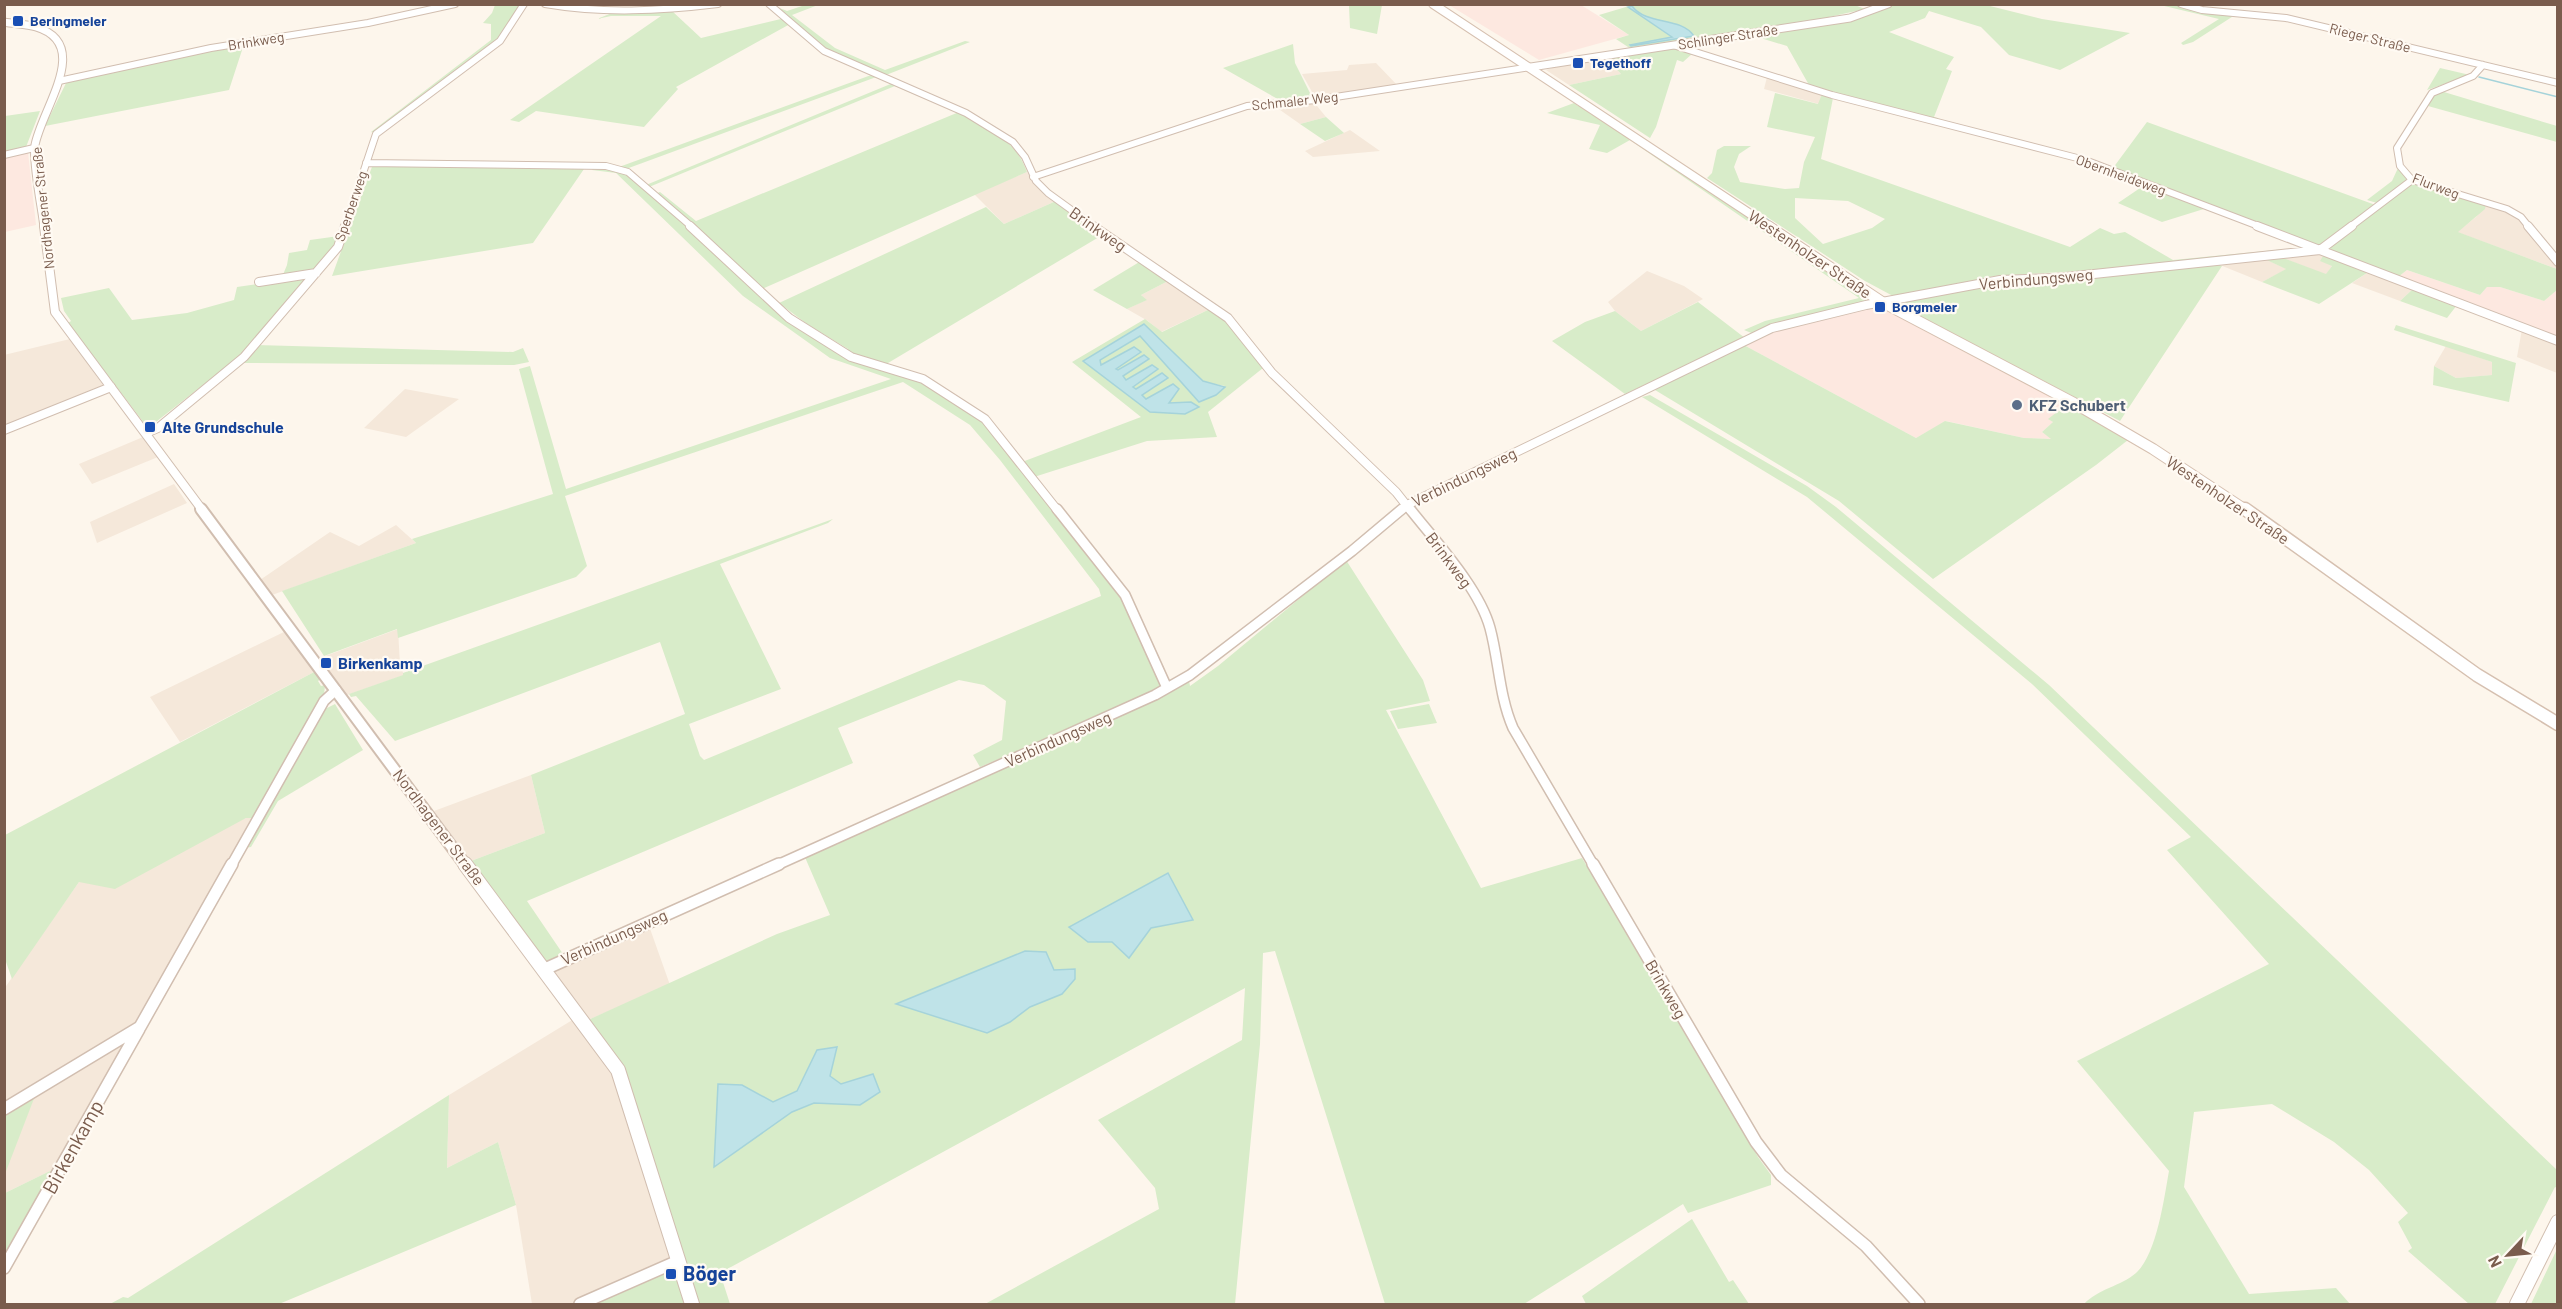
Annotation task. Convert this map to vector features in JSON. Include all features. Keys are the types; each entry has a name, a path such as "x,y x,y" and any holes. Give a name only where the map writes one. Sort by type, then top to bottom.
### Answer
{"main road":[{"name":"Westenholzer Straße","path":"1432,4 1882,302 2073,403 2153,449 2235,502 2477,675 2558,724"}],"street":[{"name":"Brinkweg","path":"59,81 211,48 368,22 455,4"},
{"name":"Sperberweg","path":"146,433 158,428 244,357 316,273 341,240 376,134 500,41 524,4"},
{"path":"545,4 582,11 621,12 660,11 718,4"},
{"name":"Brinkweg","path":"769,4 824,51 979,119 1013,142 1021,151 1033,177 1041,187 1088,223 1228,318 1272,374 1384,479 1407,505 1468,583 1483,609 1490,626 1507,714 1513,728 1756,1142 1781,1174 1866,1246 1919,1305"},
{"name":"Schlinger Straße","path":"1531,68 1850,18 1888,4"},
{"name":"Rieger Straße","path":"2181,4 2202,10 2286,18 2558,83"},
{"name":"Nordhagener Straße","path":"4,22 41,28 61,41 65,53 59,81 37,127 34,148 56,312 618,1070 692,1305"},
{"name":"Obernheideweg","path":"1673,45 1832,95 2085,160 2558,341"},
{"name":"Flurweg","path":"2483,65 2473,76 2432,93 2397,148 2397,158 2401,168 2412,180 2506,209 2521,217 2558,262"},
{"name":"Schmaler Weg","path":"1033,177 1247,106 1316,100 1531,68"},
{"path":"4,155 34,148"},
{"path":"366,163 589,165 616,167 627,172 692,227 783,314 852,357 923,380 985,419 1125,595 1167,688"},
{"path":"2320,250 2412,180"},
{"name":"Verbindungsweg","path":"544,969 1167,688 1190,675 1353,550 1407,505 1772,328 1882,302 2000,279 2056,278 2320,250"},
{"path":"259,282 316,273"},
{"path":"4,430 111,387"},
{"name":"Birkenkamp","path":"4,1268 324,701 336,690"},
{"name":"Birkenkamp","path":"4,1109 140,1027"},
{"path":"2517,1305 2558,1222"},
{"path":"580,1305 678,1261"}],"shaded area":[{"path":"1449,5 1581,5 1629,35 1539,60"},
{"path":"1592,60 1613,65 1621,74 1569,85 1546,70 1558,66"},
{"path":"1376,63 1399,87 1316,99 1302,74 1347,70 1349,65"},
{"path":"1767,77 1822,94 1819,104 1764,89"},
{"path":"1313,101 1326,117 1300,124 1273,105"},
{"path":"1350,130 1380,151 1313,157 1305,151"},
{"path":"28,152 36,225 5,232 5,156"},
{"path":"1027,172 1034,182 1056,201 1004,224 974,194"},
{"path":"2486,204 2508,211 2520,218 2557,269 2457,232 2476,217"},
{"path":"2325,253 2332,266 2326,275 2275,255"},
{"path":"2258,256 2287,269 2262,282 2215,263"},
{"path":"2407,270 2480,295 2487,287 2500,287 2544,301 2557,290 2557,339 2398,277"},
{"path":"1647,271 1684,286 1703,299 1641,331 1615,311 1608,302"},
{"path":"2370,271 2414,288 2400,301 2352,283"},
{"path":"1170,280 1212,308 1161,332 1148,321 1127,309 1146,300 1141,295"},
{"path":"1879,305 2066,405 2049,419 2053,422 2042,432 2052,439 2024,438 1946,421 1916,438 1742,344 1773,329"},
{"path":"2522,329 2557,343 2557,373 2517,357"},
{"path":"70,339 105,388 5,429 4,355"},
{"path":"2446,346 2492,362 2493,375 2456,378 2434,366"},
{"path":"405,389 459,399 406,437 364,428"},
{"path":"143,437 158,457 92,484 79,464"},
{"path":"174,484 187,503 97,543 90,522"},
{"path":"396,525 416,543 272,595 260,580 330,532 359,546"},
{"path":"398,629 400,665 404,675 347,695 320,658"},
{"path":"286,631 316,671 180,742 150,697"},
{"path":"531,775 545,833 471,861 434,811"},
{"path":"246,818 252,818 191,932 135,1026 5,1105 4,989 79,882"},
{"path":"648,923 670,985 588,1020 552,968"},
{"path":"574,1019 613,1075 671,1260 580,1304 532,1304 516,1205 498,1142 447,1168 449,1095"},
{"path":"123,1043 126,1046 54,1169 5,1193 4,1174 37,1090"}],"green space":[{"path":"1636,4 1852,4 1865,9 1820,19 1631,49 1616,39 1629,35 1599,15"},
{"path":"1894,4 1986,5 2042,19 2130,33 2060,70 2009,55 1981,27 1929,11 1925,18 1889,32 1954,57 1946,69 1952,71 1934,117 1938,118 1937,121 1827,92 1809,85 1787,46 1754,36 1852,19"},
{"path":"495,5 522,5 499,41 375,133 371,132 491,40 491,24 483,23 492,13"},
{"path":"805,5 818,5 792,15 835,48 885,70 965,41 970,42 886,75 822,49 777,7 787,11"},
{"path":"1382,5 1377,34 1350,28 1349,6"},
{"path":"2160,5 2235,15 2193,42 2183,45 2181,43 2219,19"},
{"path":"672,11 701,38 785,18 790,24 676,87 678,89 644,127 536,111 519,122 510,120 661,16 611,16 597,19 612,13"},
{"path":"244,44 229,90 45,126 67,81"},
{"path":"1293,44 1295,63 1313,99 1283,102 1223,68"},
{"path":"1671,48 1692,54 1683,62 1677,60 1656,127 1650,138 1569,85 1621,74 1610,65 1597,64 1592,60"},
{"path":"2440,68 2470,75 2427,90"},
{"path":"874,74 879,76 626,169 619,167"},
{"path":"893,83 920,97 895,86 649,187 646,185"},
{"path":"2444,92 2557,126 2557,142 2428,106 2435,93"},
{"path":"1775,93 1818,104 1822,94 1833,98 1821,159 2070,247 2100,228 2114,234 2125,232 2173,260 2307,247 2310,249 2149,267 1994,276 1919,293 1893,296 1865,281 1707,178 1712,173 1717,150 1724,146 1751,146 1739,154 1734,167 1740,182 1785,189 1799,188 1804,162 1815,137 1767,127","holes":["1795,198 1848,201 1885,219 1872,228 1823,244 1795,218"]},
{"path":"1574,103 1578,106 1582,104 1869,301 1754,334 1744,330 1765,321 1859,298 1630,140 1607,153 1589,149 1600,125 1547,113"},
{"path":"40,111 26,147 5,153 5,116"},
{"path":"959,112 991,130 1008,143 1022,160 1027,172 762,289 695,225 655,194 660,192 696,221"},
{"path":"1326,117 1344,133 1325,141 1300,124"},
{"path":"2147,122 2381,207 2415,182 2486,204 2485,209 2458,232 2557,269 2557,290 2544,301 2500,287 2487,287 2480,295 2407,270 2398,277 2113,168"},
{"path":"373,164 589,167 584,169 533,243 332,276"},
{"path":"595,166 625,172 782,314 836,350 920,381 982,420 1120,594 1161,686 1144,697 980,767 973,755 1002,740 1006,701 984,685 959,680 838,728 853,763 527,901 563,954 545,963 471,861 545,833 531,775 685,714 660,642 395,741 356,696 351,697 349,694 833,519 828,523 720,564 781,689 689,724 700,756 704,760 1101,596 1099,589 1000,460 970,425 903,382 565,496 587,566 576,577 398,638 397,629 324,656 282,591 416,543 412,539 553,494 519,369 530,366 566,489 891,379 830,358 743,296 616,173 592,170"},
{"path":"2398,168 2409,179 2377,203 2367,200 2392,181"},
{"path":"2146,184 2207,208 2162,222 2118,203"},
{"path":"1056,201 1099,237 883,366 845,351 848,349 807,324 779,303 986,207 1004,224"},
{"path":"339,236 337,245 315,270 282,277 289,253 307,250 310,240"},
{"path":"2325,253 2370,271 2319,304 2262,282 2286,269 2258,256 2275,255 2326,274 2332,266 2320,261"},
{"path":"1141,261 1170,280 1141,295 1147,300 1127,309 1093,290"},
{"path":"2215,263 2222,266 2120,421 1895,303 2001,280"},
{"path":"313,276 240,356 147,427 68,323 71,321 64,311 61,298 109,288 132,320 187,313 234,300 237,287"},
{"path":"2414,288 2457,305 2447,318 2400,301"},
{"path":"1698,302 1745,338 1625,394 1552,341 1585,322 1615,311 1641,331"},
{"path":"1212,308 1233,327 1263,368 1208,412 1217,437 1147,441 1034,477 1022,462 1141,417 1072,362 1145,319 1162,332","holes":["1144,324 1203,382 1225,386 1199,402 1140,336 1099,360 1101,365 1141,352 1115,369 1118,371 1144,355 1123,376 1126,380 1152,365 1133,387 1146,399 1173,385 1168,403 1191,402 1150,412 1084,361"]},
{"path":"2396,325 2516,363 2509,402 2433,385 2434,366 2456,378 2492,375 2492,362 2394,330"},
{"path":"1742,344 1916,438 1945,421 2024,438 2051,439 2042,432 2053,422 2048,419 2066,405 2128,440 1933,579 1839,501 1655,390 1656,387"},
{"path":"256,345 513,352 523,348 529,362 514,365 239,363"},
{"path":"1650,395 1807,486 1836,507 2049,685 2557,1170 2557,1188 2555,1187 2495,1304 2469,1304 2408,1251 2412,1248 2398,1222 2408,1213 2369,1170 2334,1142 2272,1104 2194,1112 2184,1187 2249,1294 2336,1288 2350,1304 2084,1304 2136,1273 2143,1264 2158,1225 2169,1171 2077,1061 2269,964 2167,850 2191,837 2032,684 1807,497 1642,397"},
{"path":"1346,560 1423,680 1430,701 1386,710 1481,888 1582,858 1676,1014 1758,1157 1771,1175 1771,1185 1688,1213 1683,1204 1524,1304 1385,1304 1275,951 1263,953 1260,1044 1235,1304 985,1304 1159,1209 1155,1188 1098,1120 1242,1040 1245,988 720,1273 730,1304 699,1304 626,1072 588,1020 777,934 830,915 804,855 838,844 837,840 1162,696 1189,681 1190,686 1218,666","holes":["1168,873 1193,920 1151,928 1129,958 1112,942","1046,952 1054,970 1075,970 1075,979 1062,994 1029,1007 1010,1022 987,1032 897,1004","837,1048 830,1075 860,1105 814,1103 792,1112 714,1166 742,1085 773,1102 797,1091 817,1050"]},
{"path":"316,671 321,679 318,681 321,686 325,685 324,695 252,818 246,818 115,889 79,882 12,979 5,959 5,835"},
{"path":"335,704 363,750 278,801 251,847 245,848 323,710"},
{"path":"1429,704 1437,723 1398,729 1390,711"},
{"path":"449,1095 447,1168 498,1142 516,1205 279,1304 110,1304 123,1297 128,1298"},
{"path":"35,1096 5,1174 5,1114"},
{"path":"54,1169 16,1233 20,1233 5,1260 5,1193"},
{"path":"1692,1219 1729,1282 1733,1280 1749,1304 1586,1304 1582,1296"},
{"path":"2557,1249 2557,1304 2531,1304"},
{"path":"674,1270 684,1304 592,1304 593,1303"}],"water":[{"path":"1632,6 1646,16 1681,26 1694,36 1631,46 1672,37 1628,7"},
{"path":"1144,324 1203,381 1225,387 1216,395 1199,402 1140,336 1100,360 1101,365 1134,347 1141,352 1116,369 1144,355 1149,359 1123,376 1126,380 1152,365 1158,369 1133,387 1136,389 1162,373 1168,378 1142,395 1146,399 1173,384 1179,389 1169,403 1191,402 1199,407 1185,414 1150,412 1083,361"},
{"path":"1168,873 1193,920 1151,928 1129,958 1112,942 1088,942 1069,927"},
{"path":"1025,951 1046,952 1054,970 1075,969 1075,979 1062,994 1030,1007 1010,1022 987,1033 896,1004"},
{"path":"837,1047 830,1076 841,1084 873,1074 880,1092 860,1105 814,1103 792,1112 714,1167 718,1084 742,1085 773,1102 797,1091 817,1050"}],"waterway":[{"path":"2479,77 2558,97"},
{"path":"1767,219 1784,231"}],"place":[{"name":"Beringmeier","path":"18,21"},
{"name":"Tegethoff","path":"1578,63"},
{"name":"Borgmeier","path":"1880,307"},
{"name":"KFZ Schubert","path":"2017,405"},
{"name":"Alte Grundschule","path":"150,427"},
{"name":"Birkenkamp","path":"326,663"},
{"name":"Böger","path":"671,1274"}]}
